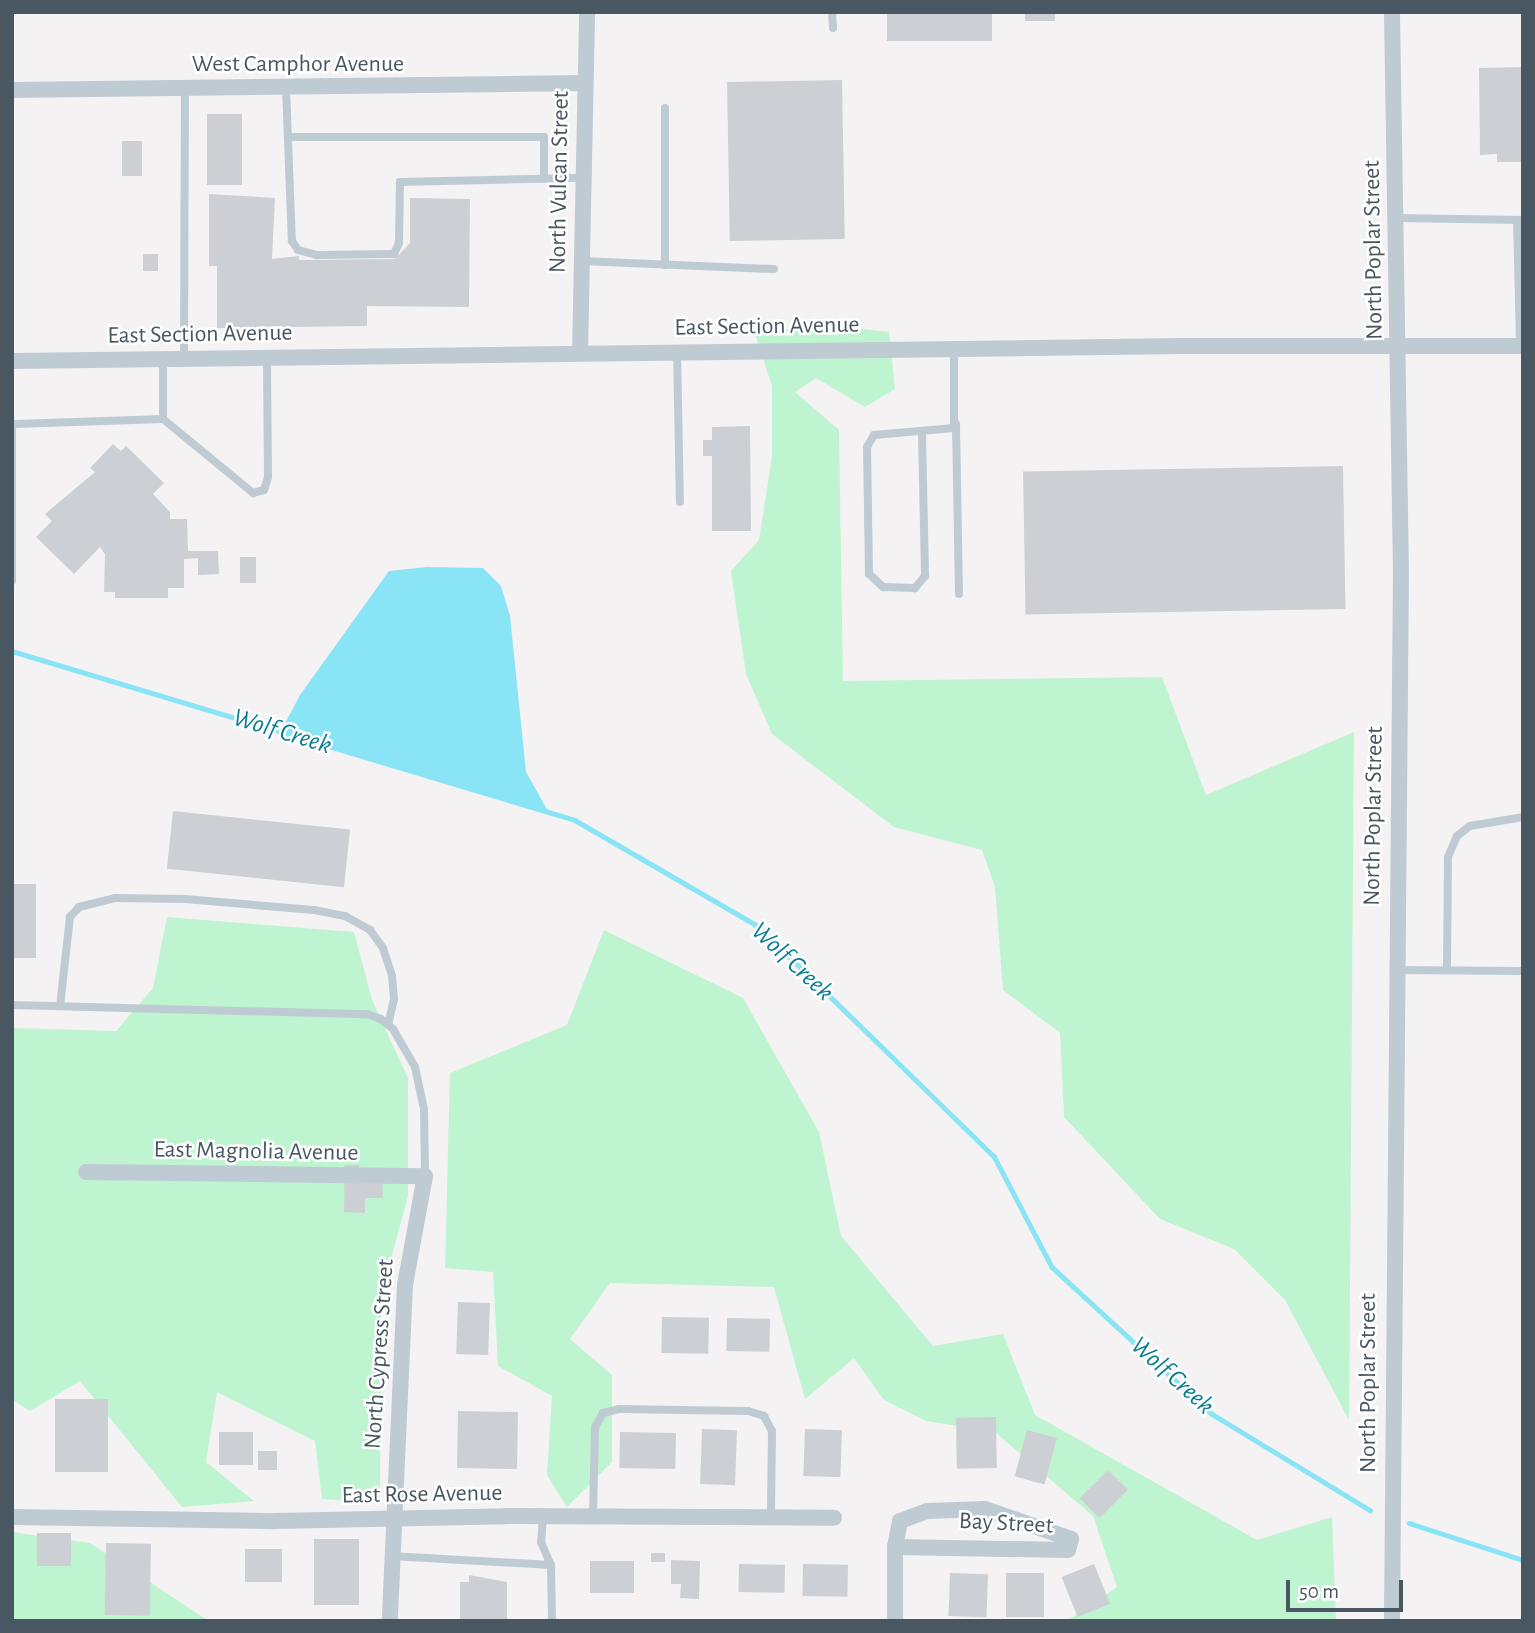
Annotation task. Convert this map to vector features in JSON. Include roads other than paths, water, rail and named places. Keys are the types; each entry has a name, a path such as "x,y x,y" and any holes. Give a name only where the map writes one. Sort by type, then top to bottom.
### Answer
{"street":[{"name":"North Vulcan Street","path":"580,353 587,12"},
{"name":"North Poplar Street","path":"1392,12 1401,574 1395,970 1392,1621"},
{"name":"West Camphor Avenue","path":"12,90 585,83"},
{"name":"East Section Avenue","path":"12,361 954,348 1522,346"},
{"name":"East Magnolia Avenue","path":"86,1172 425,1176"},
{"name":"North Cypress Street","path":"390,1621 391,1517 405,1285 425,1176"},
{"name":"Bay Street","path":"895,1547 949,1544 1037,1551 1068,1549 1072,1539 985,1509 927,1511 900,1521 895,1547 895,1621"},
{"name":"East Rose Avenue","path":"12,1517 275,1521 543,1516 834,1518"}],"lane":[{"path":"832,12 833,28"},
{"path":"286,88 292,241 298,250 317,255 394,254 399,243 400,182 583,178"},
{"path":"184,359 185,89"},
{"path":"665,108 665,265"},
{"path":"288,137 544,137 544,178"},
{"path":"1396,218 1520,220 1522,346"},
{"path":"581,261 774,269"},
{"path":"954,348 960,594"},
{"path":"677,351 680,502"},
{"path":"12,581 13,424 163,419 242,488 253,493 264,490 268,477 267,357"},
{"path":"163,358 163,419"},
{"path":"922,432 925,576 915,588 884,587 869,574 867,447 874,435 951,430 956,424"},
{"path":"1447,970 1448,857 1457,836 1470,825 1523,817"},
{"path":"60,1006 70,917 79,907 115,898 185,899 314,910 345,916 370,930 383,948 392,976 394,999 387,1024"},
{"path":"1395,970 1523,971"},
{"path":"12,1005 367,1014 387,1024 415,1066 424,1109 425,1176"},
{"path":"593,1516 595,1427 603,1413 619,1409 748,1411 764,1416 772,1432 771,1518"},
{"path":"543,1516 541,1542 551,1565 552,1621"},
{"path":"391,1556 551,1565"}],"water":[{"path":"427,567 483,568 501,586 510,616 526,772 548,811 281,731 300,695 389,571"}],"waterway":[{"name":"Wolf Creek","path":"12,651 575,820 758,926 994,1156 1052,1267 1212,1414 1370,1510"},
{"name":"Wolf Creek","path":"1409,1523 1523,1560"}]}
